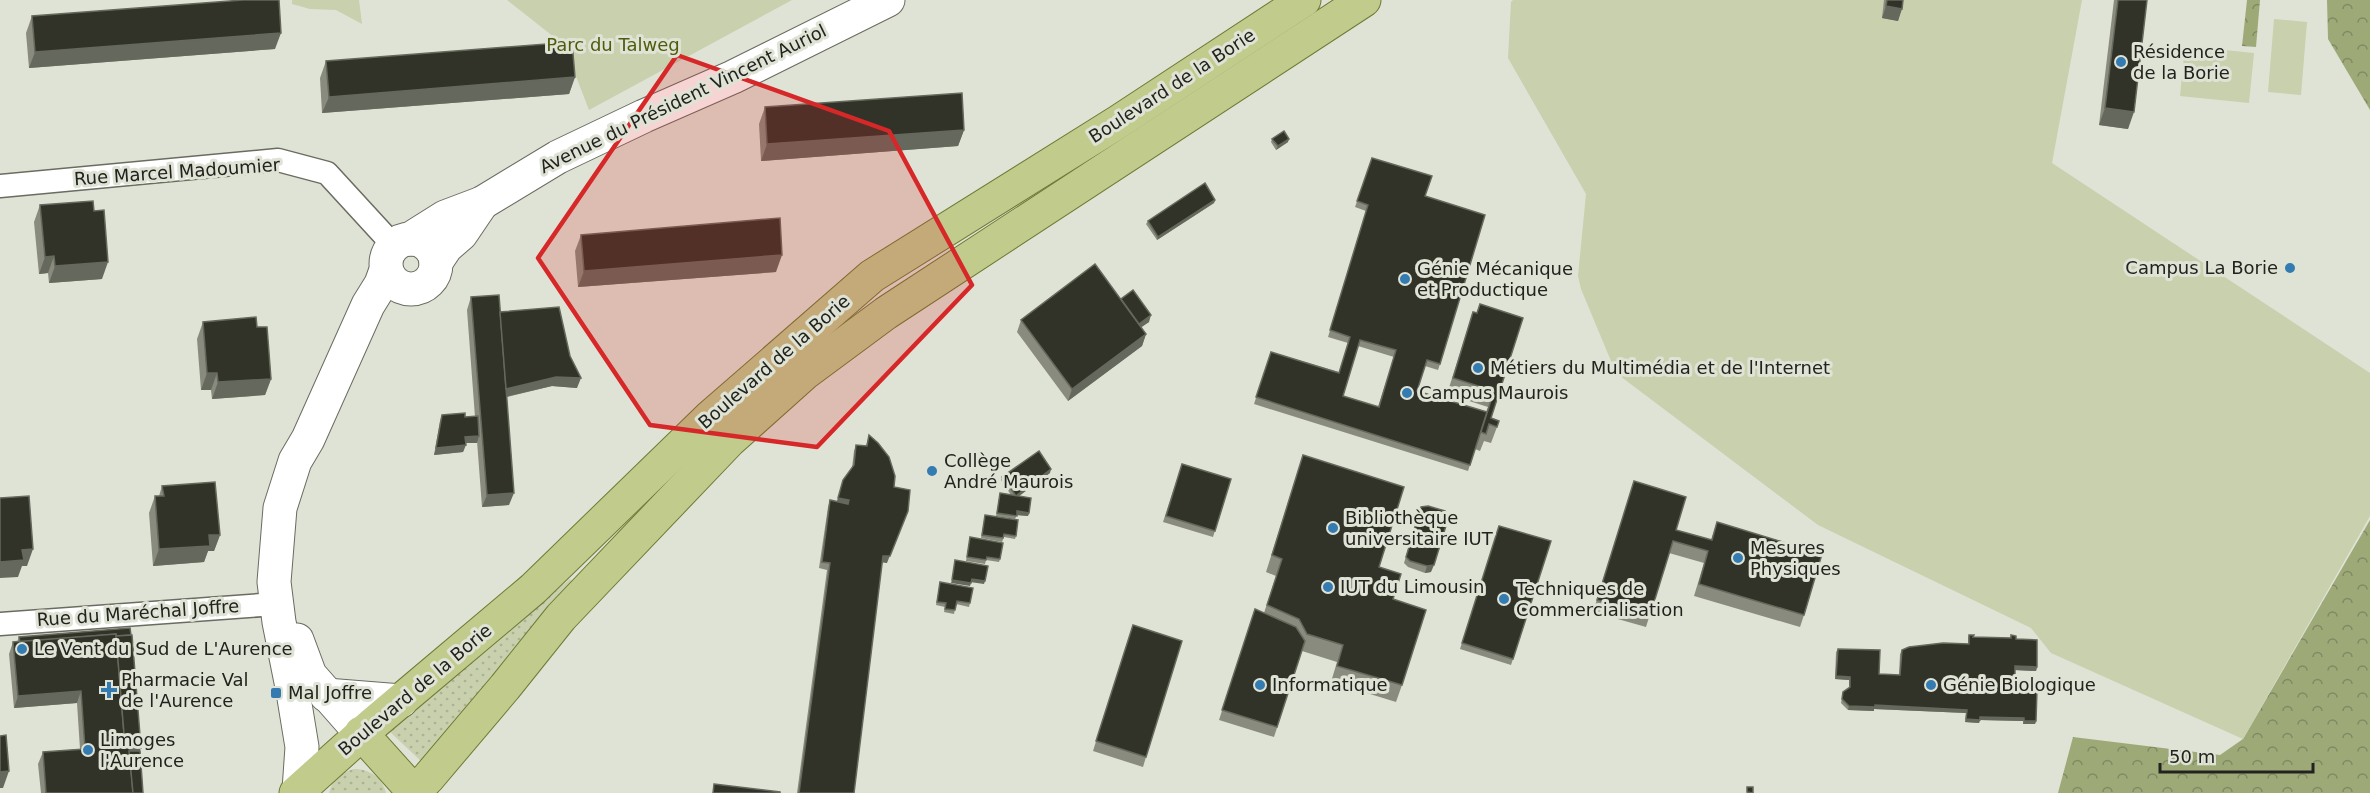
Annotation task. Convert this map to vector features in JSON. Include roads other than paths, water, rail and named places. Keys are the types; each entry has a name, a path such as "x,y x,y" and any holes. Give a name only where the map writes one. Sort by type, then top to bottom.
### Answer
{"main road":[{"name":"Boulevard de la Borie","path":"299,792 361,734 533,589 709,418 872,276 1118,122 1304,0"},
{"name":"Boulevard de la Borie","path":"414,793 429,778 561,617 729,441 805,373 886,313 1364,0"},
{"path":"361,734 414,793"}],"street":[{"name":"Avenue du Président Vincent Auriol","path":"285,612 293,577 308,439 346,353 399,261 445,217 482,203 558,157 733,77 888,0"},
{"name":"Rue Marcel Madoumier","path":"0,186 278,160 327,173 399,261"},
{"name":"Avenue du Président Vincent Auriol","path":"399,261 417,288 426,284 432,277 436,262 446,247 461,234 482,203"},
{"path":"285,612 310,675 361,734"},
{"path":"285,612 302,747 299,792"},
{"name":"Rue du Maréchal Joffre","path":"0,624 285,612"},
{"path":"326,695 401,701"}],"place":[{"name":"Résidence de la Borie","path":"2121,62"},
{"name":"Campus La Borie","path":"2290,268"},
{"name":"Génie Mécanique et Productique","path":"1405,279"},
{"name":"Métiers du Multimédia et de l'Internet","path":"1478,368"},
{"name":"Campus Maurois","path":"1407,393"},
{"name":"Collège André Maurois","path":"932,471"},
{"name":"Bibliothèque universitaire IUT","path":"1333,528"},
{"name":"Mesures Physiques","path":"1738,558"},
{"name":"IUT du Limousin","path":"1328,587"},
{"name":"Techniques de Commercialisation","path":"1504,599"},
{"name":"Le Vent du Sud de L'Aurence","path":"22,649"},
{"name":"Informatique","path":"1260,685"},
{"name":"Génie Biologique","path":"1931,685"},
{"name":"Pharmacie Val de l'Aurence","path":"109,690"},
{"name":"Mal Joffre","path":"276,693"},
{"name":"Limoges l'Aurence","path":"88,750"}],"park label":[{"name":"Parc du Talweg","path":"613,45"}]}
